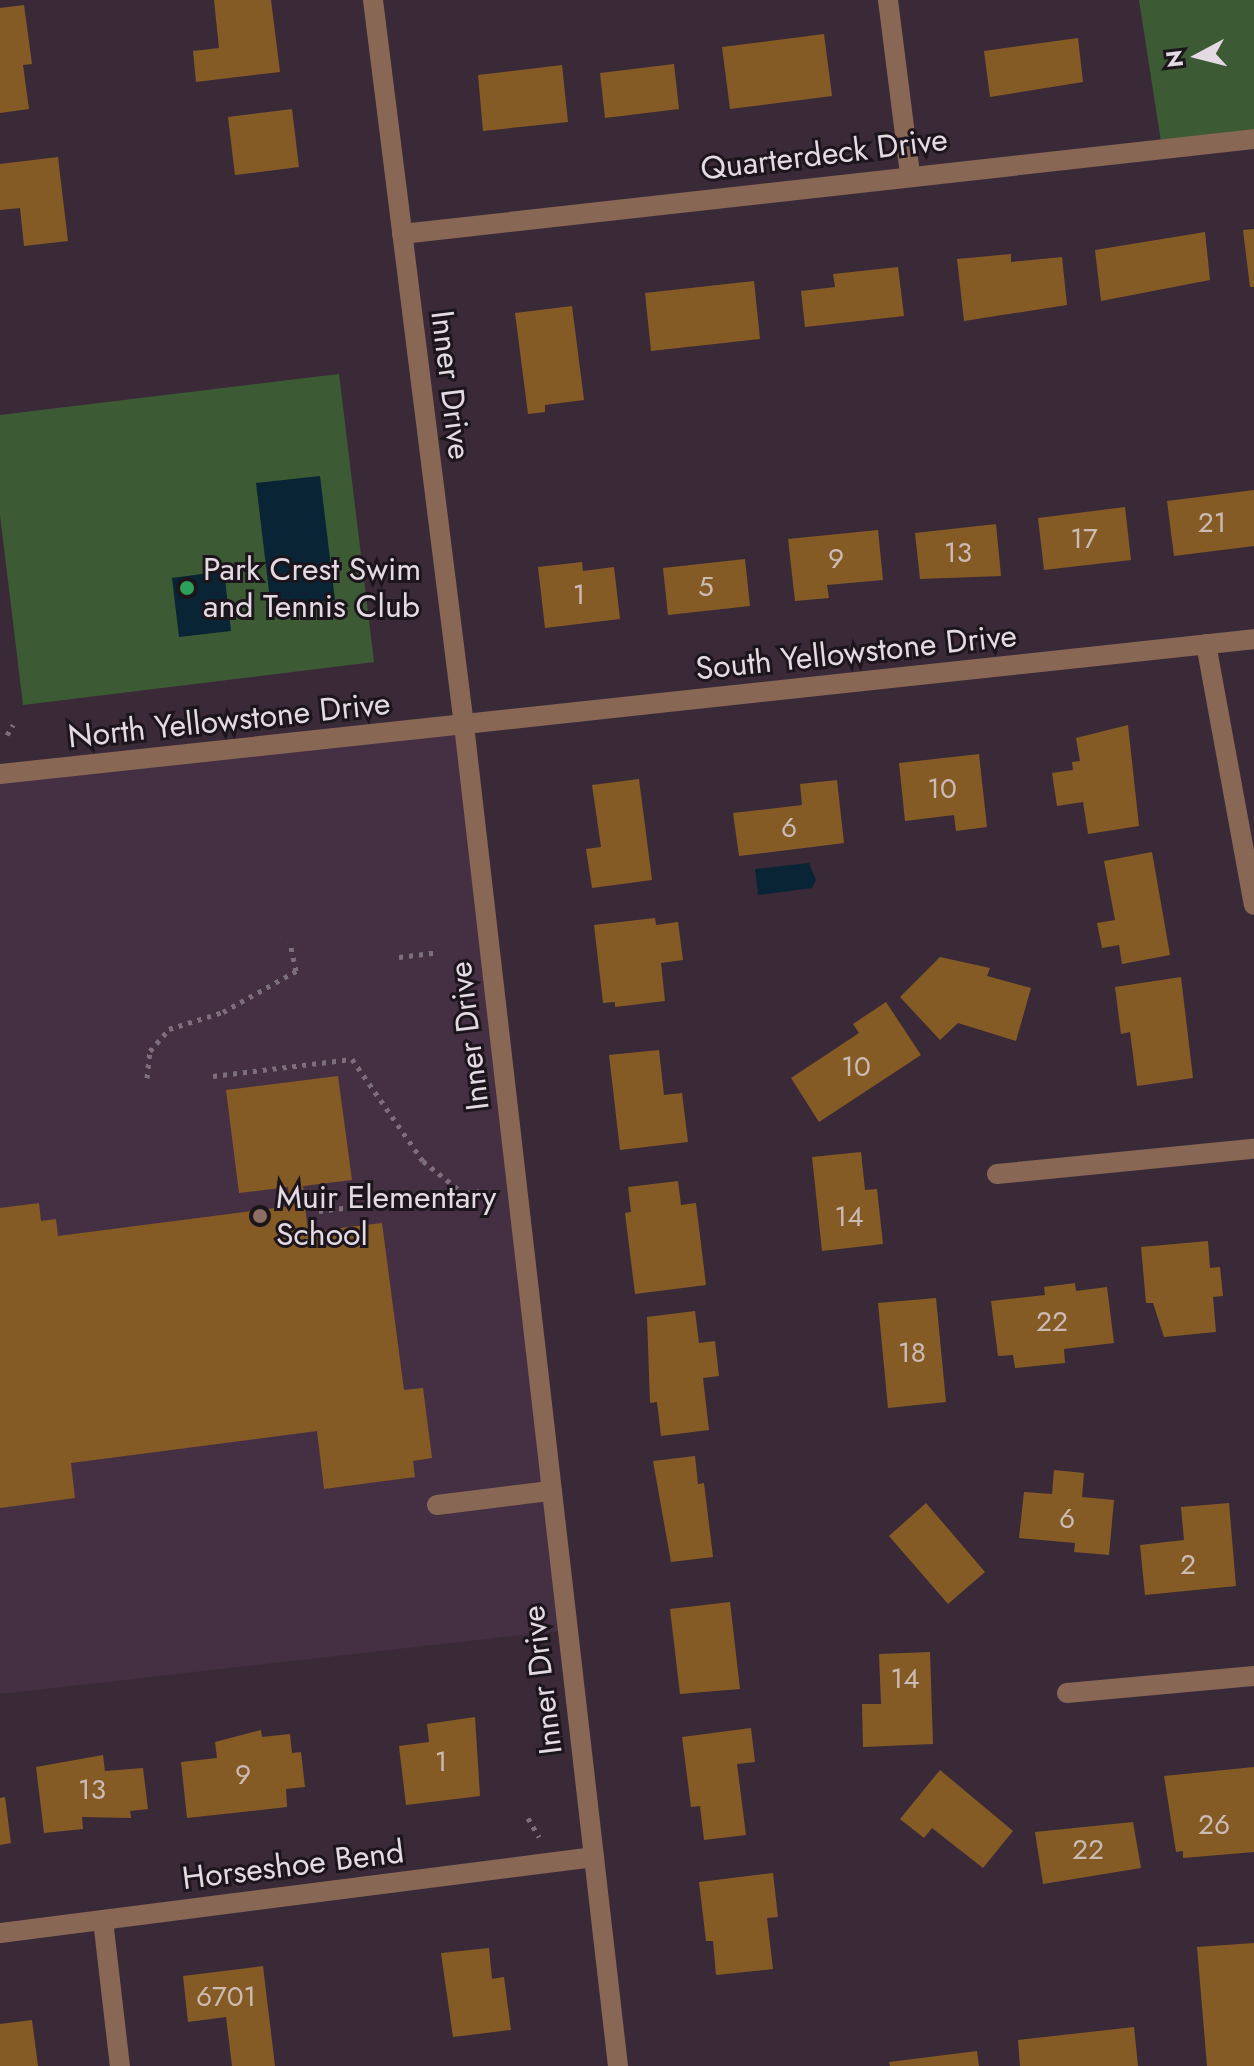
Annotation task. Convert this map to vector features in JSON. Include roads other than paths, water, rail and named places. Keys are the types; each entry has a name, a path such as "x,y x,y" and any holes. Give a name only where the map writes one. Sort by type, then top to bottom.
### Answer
{"street":[{"name":"Inner Drive","path":"373,0 464,725 618,2066"},
{"path":"888,0 910,174"},
{"name":"Quarterdeck Drive","path":"402,234 910,174 1254,139"},
{"name":"South Yellowstone Drive","path":"464,725 1254,639"},
{"path":"1206,644 1254,905"},
{"name":"North Yellowstone Drive","path":"0,774 464,725"},
{"path":"997,1174 1254,1149"},
{"path":"437,1505 550,1491"},
{"path":"1067,1693 1254,1676"},
{"name":"Horseshoe Bend","path":"0,1933 594,1857"},
{"path":"103,1920 120,2066"}],"water":[{"path":"320,476 335,600 271,608 256,483"},
{"path":"224,571 231,631 179,637 172,578"},
{"path":"809,863 816,880 812,888 758,895 755,869"}],"place":[{"name":"Park Crest Swim and Tennis Club","path":"187,588"},
{"name":"Muir Elementary School","path":"260,1216"}]}
